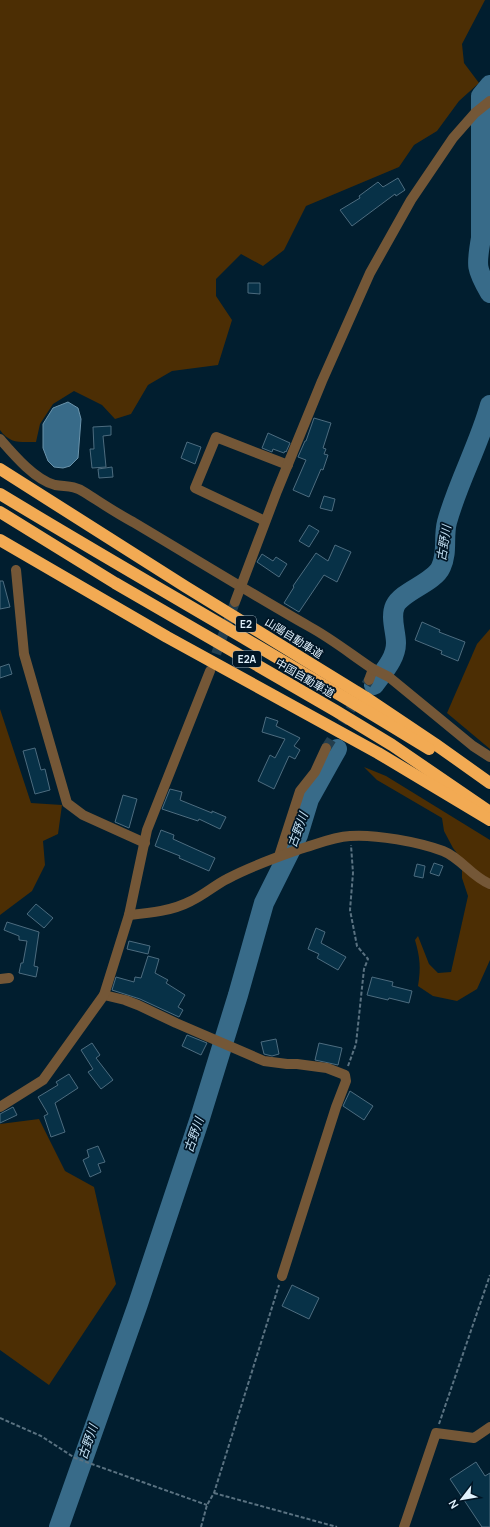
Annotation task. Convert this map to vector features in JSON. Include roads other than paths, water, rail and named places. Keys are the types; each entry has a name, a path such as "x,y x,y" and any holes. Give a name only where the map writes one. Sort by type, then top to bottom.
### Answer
{"highway":[{"name":"山陽自動車道","path":"0,469 364,697 435,744 490,783"},
{"name":"中国自動車道","path":"0,494 122,568 358,705 490,790"},
{"name":"中国自動車道","path":"0,512 115,583 336,711 410,757 490,812"},
{"path":"0,540 167,637 378,753 490,820"}],"street":[{"path":"235,602 265,521 322,381 370,273 411,200 453,138 475,112 487,103"},
{"path":"265,521 195,488 216,437 288,465"},
{"path":"0,439 18,461 43,479 54,485 70,486 82,490 131,521 310,627 373,669 389,677 473,746 490,758"},
{"path":"16,570 24,654 67,803 83,816 145,843"},
{"path":"369,680 373,669"},
{"path":"0,1107 43,1080 104,996 129,914 147,830 210,671"},
{"path":"279,856 300,790 315,772 326,748"},
{"path":"129,914 160,912 190,902 226,879 264,861 327,840 350,836 380,836 443,851 455,857 464,867 484,882 490,884"},
{"path":"104,996 125,1000 138,1005 264,1061 327,1068 345,1075 346,1081 336,1106 282,1276"},
{"path":"404,1527 436,1433 474,1438 490,1427"}],"water":[{"path":"68,402 78,408 81,419 78,458 70,466 63,468 54,467 48,461 43,448 43,424 53,408"}],"waterway":[{"name":"古野川","path":"490,85 481,96 481,238 478,255 478,267 490,293"},
{"name":"古野川","path":"374,685 394,654 396,639 393,615 395,606 404,596 432,578 441,567 445,550 445,533 447,522 490,405"},
{"name":"古野川","path":"59,1527 138,1304 200,1118 238,995 264,903 298,835 309,799 337,749"}],"tunnel":[{"path":"211,668 235,602"},
{"path":"326,748 369,680"}]}
